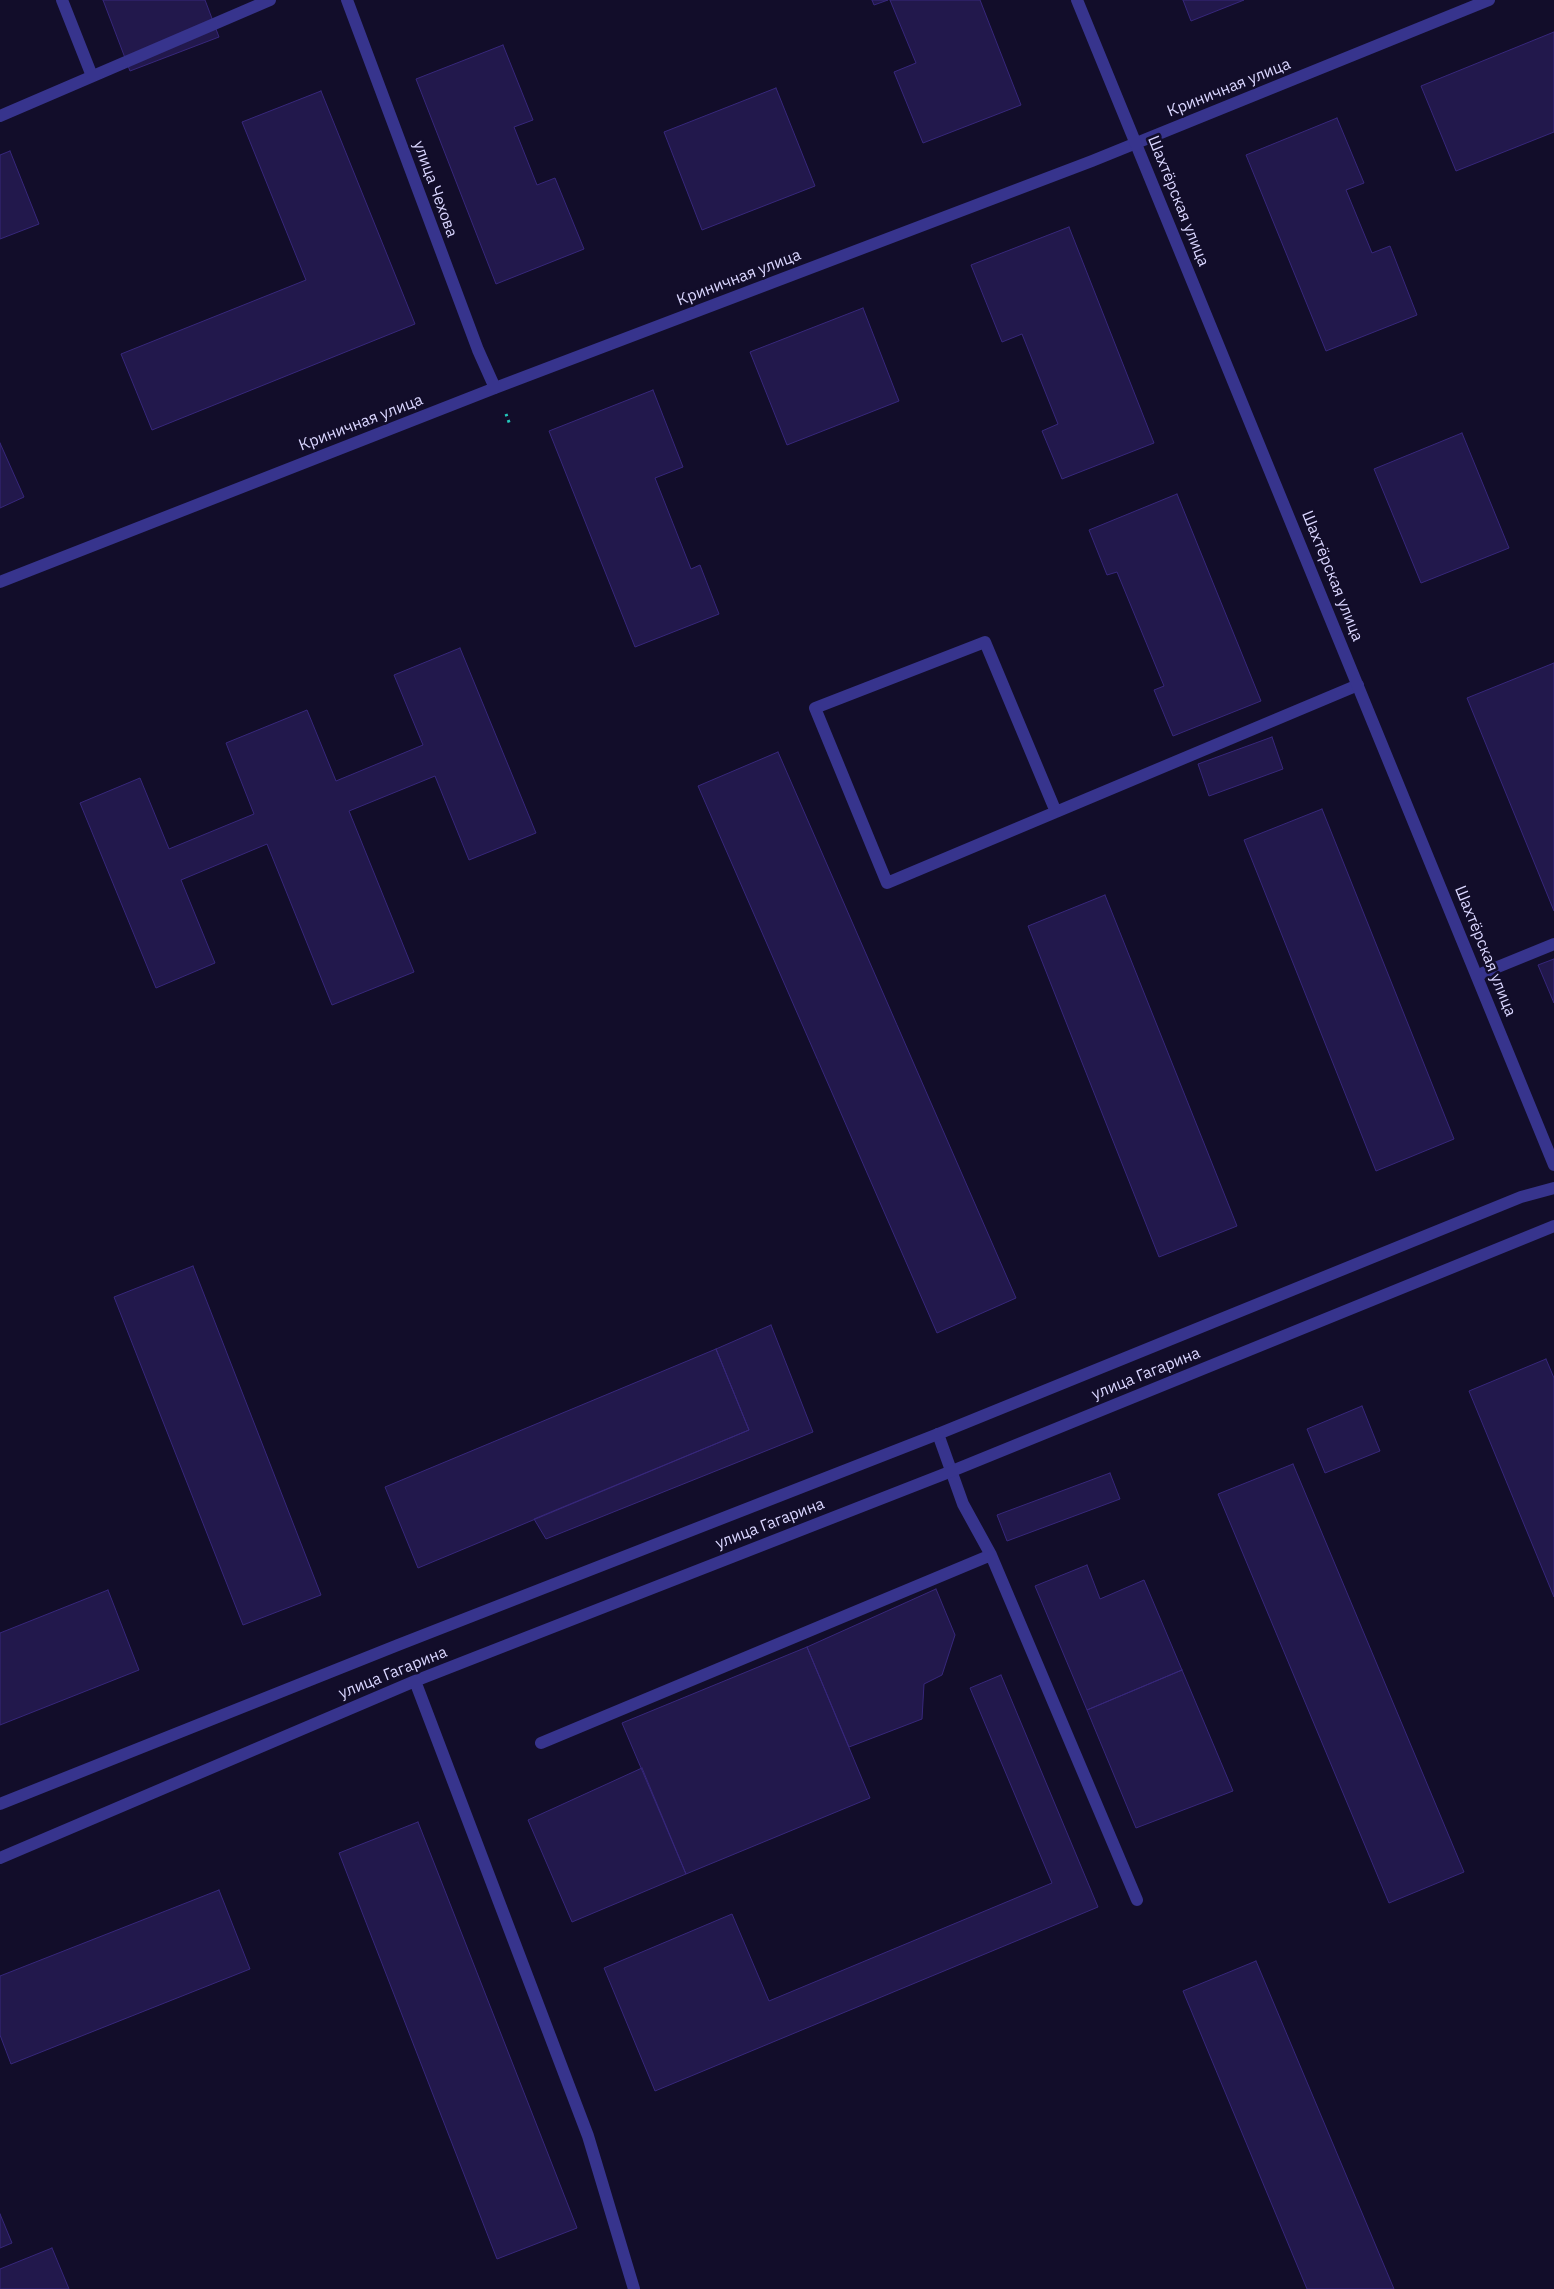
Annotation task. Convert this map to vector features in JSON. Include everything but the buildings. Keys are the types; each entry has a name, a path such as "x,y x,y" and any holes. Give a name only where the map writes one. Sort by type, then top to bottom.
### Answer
{"street":[{"path":"62,0 92,76"},
{"path":"0,116 270,0"},
{"name":"улица Чехова","path":"347,0 478,350 496,388"},
{"name":"Шахтёрская улица","path":"1077,0 1478,975 1554,1165"},
{"name":"Криничная улица","path":"0,582 496,388 1136,143 1489,0"},
{"path":"1056,812 985,642 815,708 887,882 1056,812 1358,685"},
{"path":"1478,975 1554,944"},
{"name":"улица Гагарина","path":"0,1804 398,1645 938,1434 1521,1197 1554,1188"},
{"name":"улица Гагарина","path":"0,1858 415,1681 952,1471 1554,1226"},
{"path":"938,1434 963,1504 991,1555 1137,1900"},
{"path":"541,1743 991,1555"},
{"path":"415,1681 588,2136 634,2289"}]}
